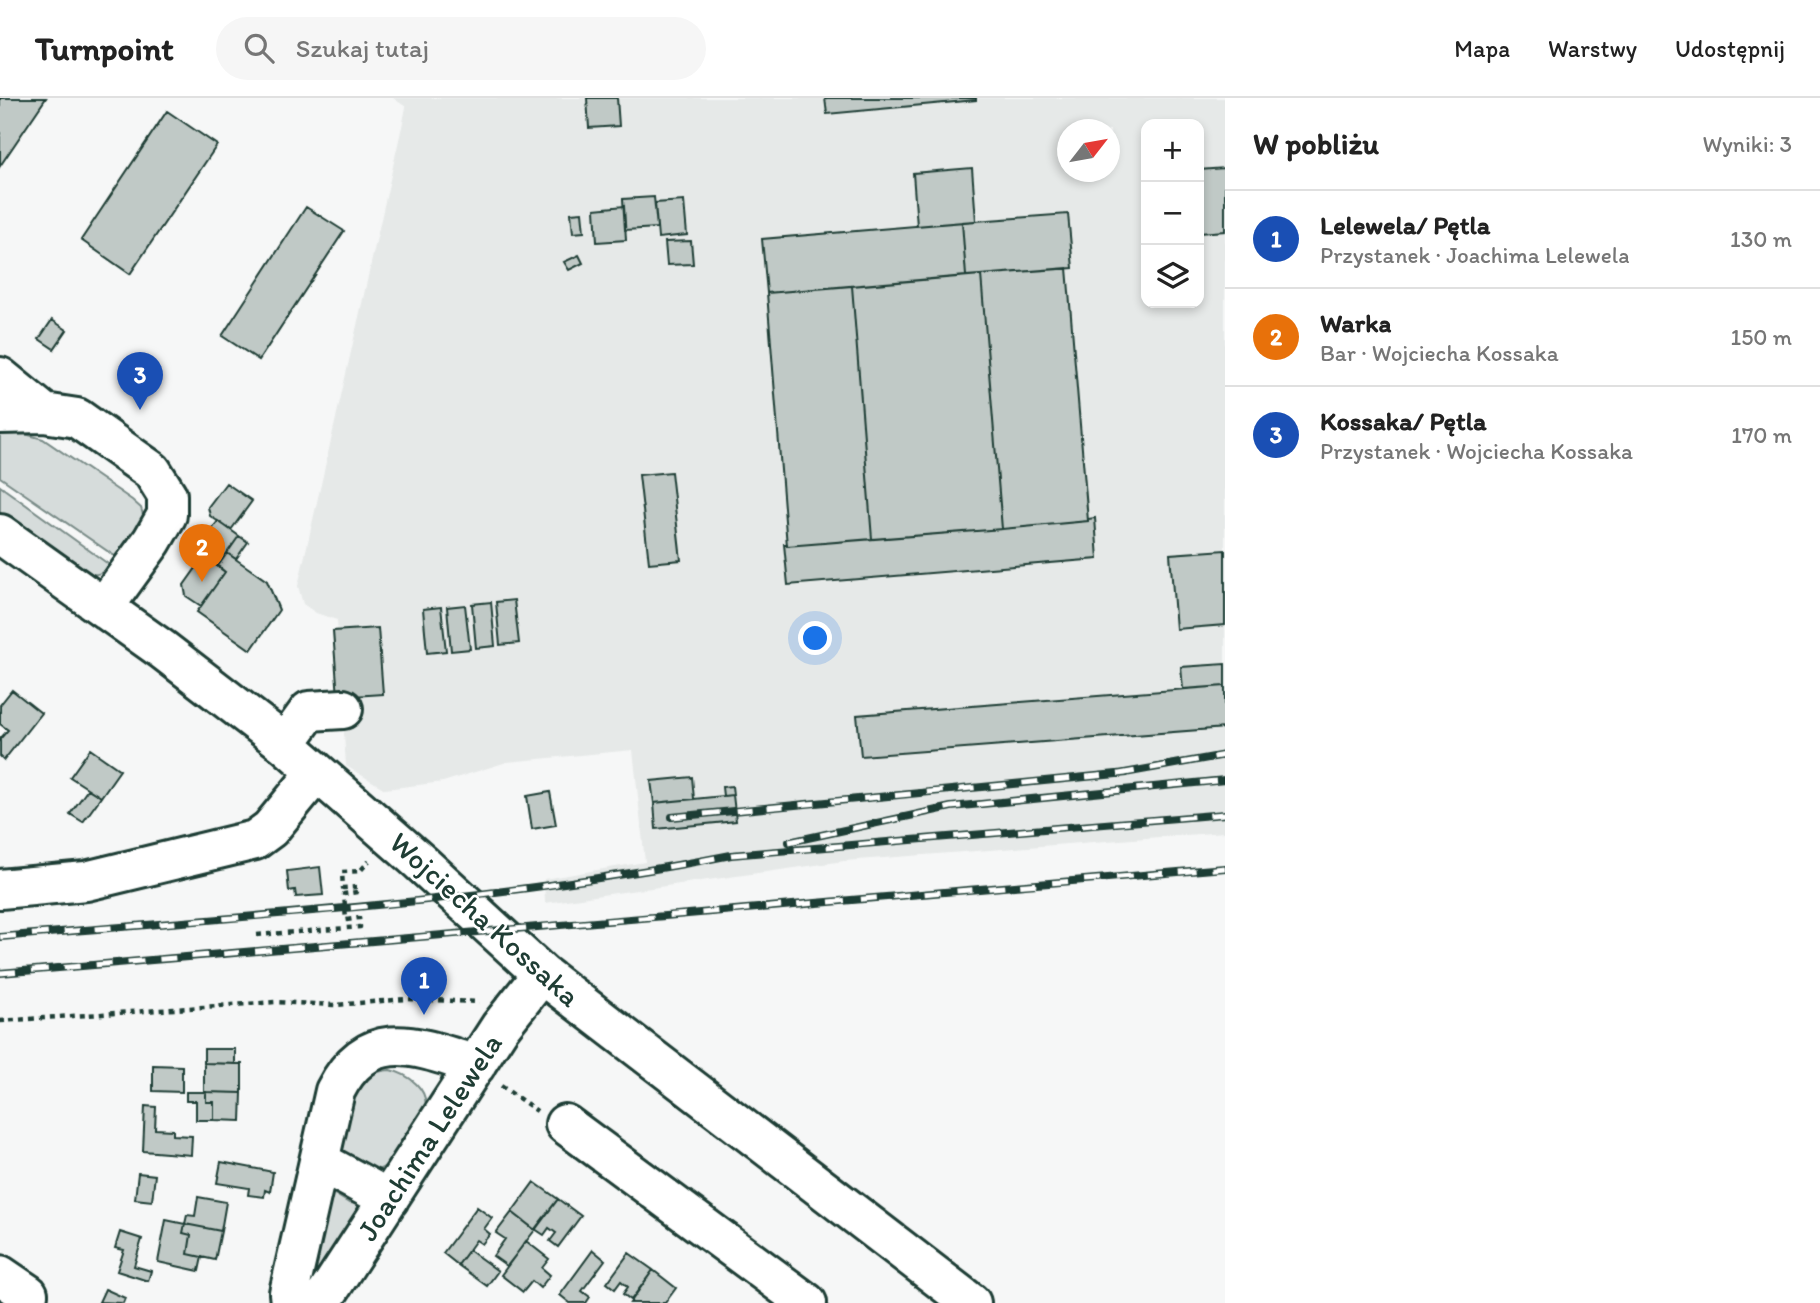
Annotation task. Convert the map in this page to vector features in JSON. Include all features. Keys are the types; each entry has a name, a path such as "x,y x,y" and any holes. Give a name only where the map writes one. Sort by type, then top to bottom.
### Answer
{"street":[{"path":"0,377 44,413"},
{"path":"0,414 44,413 77,418 152,471 167,495 167,515 104,607"},
{"name":"Wojciecha Kossaka","path":"0,534 104,607 285,744 430,870 542,974 971,1303"},
{"path":"285,744 309,711 343,709"},
{"path":"0,889 86,881 233,848 256,840 270,829 317,772"},
{"name":"Joachima Lelewela","path":"321,1303 389,1199 488,1075 500,1027 542,974"},
{"path":"290,1303 289,1293 335,1091 344,1073 363,1054 372,1050 411,1047 424,1049 488,1075"},
{"path":"565,1124 807,1303"},
{"path":"319,1161 389,1199"}],"path":[{"path":"257,935 360,927 359,918 346,920 344,894 357,892 357,887 343,888 342,872 360,871 373,857"},
{"path":"0,1021 276,1002 355,1005 406,999 482,1002"},
{"path":"488,1075 545,1116 565,1124"}],"shaded area":[{"path":"393,98 1225,98 1225,832 844,861 545,903 544,879 645,862 633,750 507,762 443,782 385,789 346,766 337,620 316,613 303,604 298,586 406,107"},
{"path":"0,427 43,439 141,508 144,518 119,559 0,477"},
{"path":"0,486 111,566 98,574 82,572 0,515"},
{"path":"390,1070 404,1075 421,1089 426,1103 425,1111 393,1159 384,1167 373,1171 342,1152 340,1143 349,1107 360,1086 377,1072"},
{"path":"331,1192 349,1203 363,1204 308,1295"}],"building":[{"path":"0,98 46,98 0,166"},
{"path":"587,98 617,98 619,126 589,128"},
{"path":"825,98 976,98 976,100 827,114"},
{"path":"167,111 217,145 130,274 81,240"},
{"path":"972,168 976,221 917,226 913,173"},
{"path":"1225,168 1225,231 1204,233 1204,170"},
{"path":"654,197 657,228 625,230 623,199"},
{"path":"684,201 687,235 658,238 655,203"},
{"path":"624,206 626,240 597,242 595,209"},
{"path":"306,207 344,231 259,360 222,336"},
{"path":"582,212 584,232 573,233 571,213"},
{"path":"1068,214 1073,268 966,276 962,222"},
{"path":"962,222 966,276 767,293 762,239"},
{"path":"691,241 693,264 667,265 665,242"},
{"path":"579,255 583,263 569,270 564,262"},
{"path":"1067,268 1088,521 1002,529 981,275"},
{"path":"981,275 1002,529 872,539 852,286"},
{"path":"852,286 872,539 787,546 767,293"},
{"path":"52,320 67,330 54,349 39,339"},
{"path":"671,472 681,560 649,563 639,475"},
{"path":"226,483 252,501 231,530 210,516 208,507"},
{"path":"1095,518 1098,559 788,585 784,544 787,546 1002,529 1088,521"},
{"path":"218,521 239,536 218,566 204,557 201,545"},
{"path":"239,536 248,542 236,559 227,553"},
{"path":"1225,550 1225,625 1176,629 1170,554"},
{"path":"227,553 267,581 279,610 251,650 197,612 225,572 218,566"},
{"path":"204,557 225,572 201,606 186,596 184,585"},
{"path":"514,600 519,643 500,645 496,602"},
{"path":"491,602 495,646 476,648 472,604"},
{"path":"465,605 470,649 451,651 447,607"},
{"path":"441,607 446,651 427,653 423,609"},
{"path":"378,628 383,694 338,697 333,631"},
{"path":"1225,664 1225,686 1183,689 1181,667"},
{"path":"1225,686 1225,728 861,756 857,715"},
{"path":"12,690 41,713 4,760 0,756 0,739 8,730 0,724 0,705"},
{"path":"90,749 120,770 101,797 70,777"},
{"path":"692,777 694,799 654,803 651,781"},
{"path":"732,786 733,795 723,796 722,787"},
{"path":"88,789 101,797 83,822 70,814"},
{"path":"550,792 556,825 532,829 527,796"},
{"path":"733,795 736,821 656,829 654,803"},
{"path":"320,867 323,895 296,897 295,890 289,891 287,871"},
{"path":"204,1049 235,1049 235,1064 204,1063"},
{"path":"204,1063 242,1064 242,1093 204,1092"},
{"path":"153,1065 182,1066 182,1092 153,1091"},
{"path":"186,1092 206,1092 206,1102 214,1102 214,1120 196,1120 196,1101 186,1101"},
{"path":"206,1092 242,1093 241,1121 214,1120 214,1102 206,1102"},
{"path":"145,1106 156,1107 155,1129 173,1130 173,1135 192,1136 191,1155 143,1151"},
{"path":"221,1162 273,1172 270,1192 265,1190 264,1197 248,1195 249,1188 217,1183"},
{"path":"138,1173 155,1175 152,1201 135,1199"},
{"path":"534,1182 558,1199 535,1230 512,1212"},
{"path":"198,1197 226,1202 221,1231 185,1224 187,1215 195,1216"},
{"path":"558,1199 581,1216 558,1247 550,1241 556,1233 549,1228 544,1235 535,1229"},
{"path":"477,1207 492,1218 484,1229 490,1234 482,1244 476,1240 458,1265 443,1253"},
{"path":"512,1212 535,1230 507,1266 493,1256 505,1239 496,1233"},
{"path":"166,1220 185,1224 183,1233 191,1235 188,1254 202,1257 199,1271 158,1262"},
{"path":"185,1224 221,1231 215,1260 188,1254 191,1235 183,1233"},
{"path":"120,1232 142,1239 134,1266 151,1271 148,1281 117,1271 124,1250 115,1248"},
{"path":"526,1241 549,1259 542,1268 550,1275 540,1288 532,1281 523,1292 501,1275"},
{"path":"469,1250 498,1271 487,1286 458,1265"},
{"path":"593,1250 605,1260 582,1291 590,1297 586,1303 570,1303 560,1295"},
{"path":"629,1253 653,1270 631,1300 623,1294 628,1287 621,1281 615,1289 607,1283"},
{"path":"653,1270 676,1288 665,1303 630,1303"},
{"path":"105,1289 125,1298 123,1303 99,1302"}],"railway":[{"path":"1119,774 1225,755"},
{"path":"672,817 1127,773"},
{"path":"789,842 951,807 1225,780"},
{"path":"0,937 458,897 731,855 1225,814"},
{"path":"0,973 1225,868"}],"place":[{"name":"Kossaka/ Pętla","path":"140,410"},
{"name":"Warka","path":"202,582"},
{"name":"Lelewela/ Pętla","path":"424,1015"}]}
